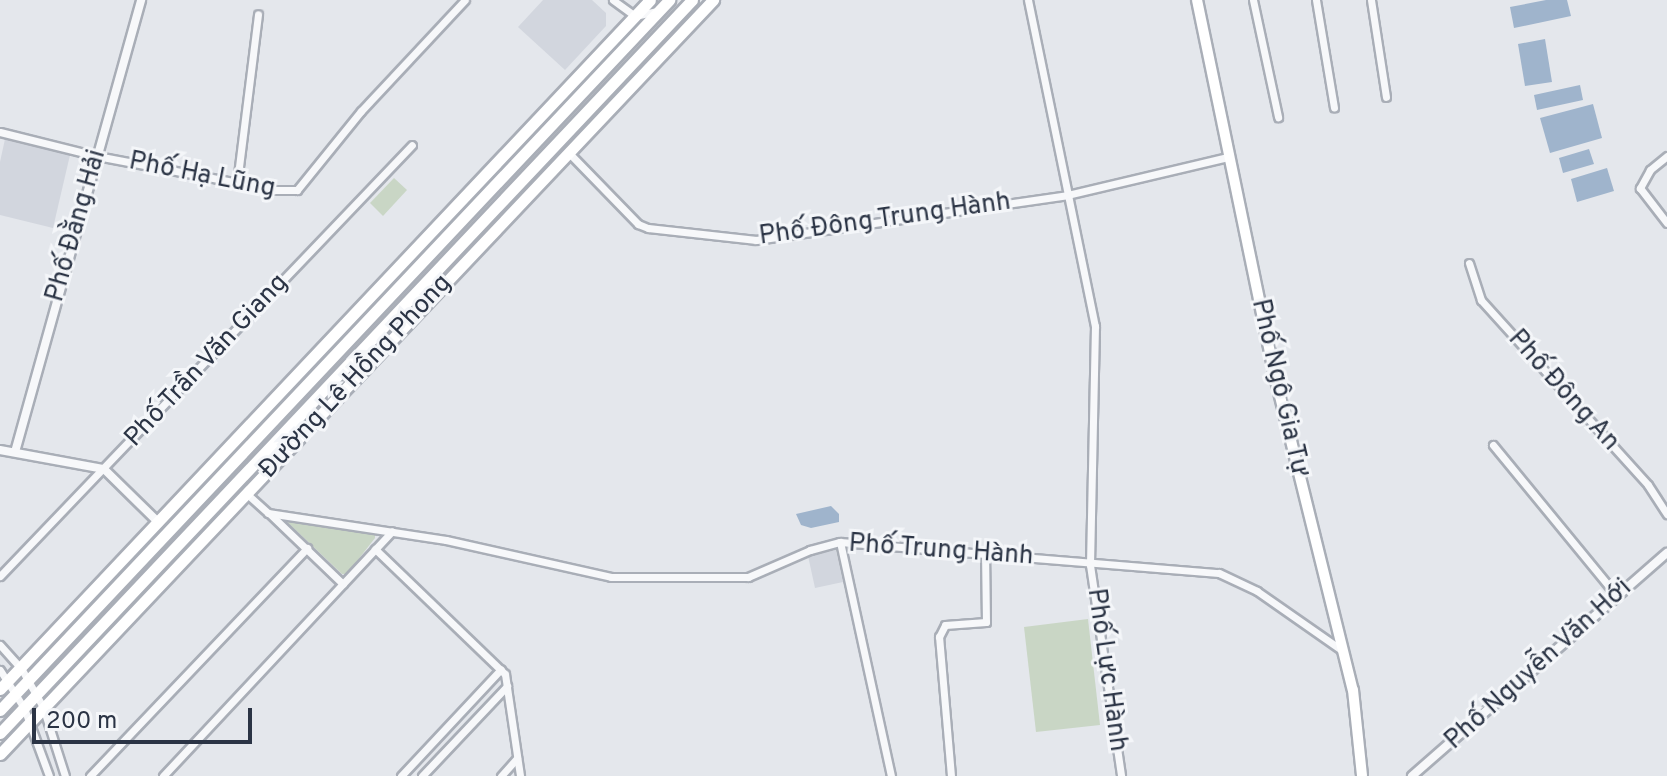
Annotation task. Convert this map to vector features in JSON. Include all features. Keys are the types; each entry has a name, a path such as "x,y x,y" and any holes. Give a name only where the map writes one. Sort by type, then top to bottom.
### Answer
{"main road":[{"name":"Đường Lê Hồng Phong","path":"3,680 21,668 159,523 650,0"},
{"name":"Đường Lê Hồng Phong","path":"0,710 669,0"},
{"name":"Đường Lê Hồng Phong","path":"0,733 692,0"},
{"name":"Đường Lê Hồng Phong","path":"0,754 500,221 569,153 713,0"},
{"name":"Phố Ngô Gia Tự","path":"1197,0 1291,447 1353,690 1362,776"},
{"path":"472,190 500,221"},
{"path":"276,398 286,407"},
{"path":"296,418 307,428"}],"street":[{"name":"Phố Đằng Hải","path":"15,452 141,0"},
{"name":"Phố Hạ Lũng","path":"0,132 97,156 288,192 303,186 361,111 465,0"},
{"path":"613,0 635,16 659,11"},
{"name":"Phố Lực Hành","path":"1028,0 1095,326 1090,565 1121,776"},
{"path":"1253,0 1278,117"},
{"path":"1316,0 1334,107"},
{"path":"1371,0 1386,97"},
{"path":"237,183 258,14"},
{"name":"Phố Trần Văn Giang","path":"0,576 412,145"},
{"name":"Phố Đông Trung Hành","path":"569,153 638,224 648,228 756,240 1067,195 1228,157"},
{"path":"1667,156 1650,170 1640,188 1667,223"},
{"name":"Phố Đông An","path":"1469,263 1481,300 1648,485 1667,514"},
{"path":"1493,445 1616,595"},
{"path":"0,450 104,469 159,523"},
{"path":"247,494 343,584"},
{"name":"Phố Trung Hành","path":"268,513 392,531 611,577 748,577 810,550 840,542 1090,565 1136,565 1219,573 1257,591 1343,651"},
{"path":"163,776 392,531"},
{"path":"840,542 891,776"},
{"path":"90,776 307,548"},
{"path":"375,549 501,669 507,686 520,776"},
{"name":"Phố Nguyễn Văn Hới","path":"1412,776 1667,553"},
{"path":"951,776 939,637 945,625 986,622 985,554"},
{"path":"0,645 21,668 43,707 65,776"},
{"path":"401,776 501,669"},
{"path":"3,680 17,693 49,776"},
{"path":"422,776 507,686"},
{"path":"501,776 517,758"}],"shaded area":[{"path":"543,0 592,0 606,13 606,26 565,70 518,27"},
{"path":"5,139 70,155 53,228 0,215 0,162"},
{"path":"836,550 843,582 815,588 808,556"}],"green space":[{"path":"394,178 407,190 383,216 370,203"},
{"path":"284,519 375,531 375,538 347,574 342,574"},
{"path":"1088,619 1100,725 1036,732 1024,627"}],"water":[{"path":"1546,0 1567,0 1571,16 1514,28 1510,7"},
{"path":"1545,39 1552,82 1525,86 1518,44"},
{"path":"1580,85 1583,100 1537,110 1534,95"},
{"path":"1593,104 1602,138 1550,153 1540,118"},
{"path":"1589,149 1594,164 1563,173 1559,158"},
{"path":"1607,168 1614,191 1577,202 1571,179"},
{"path":"831,506 839,514 839,522 811,528 801,525 796,514"}]}
